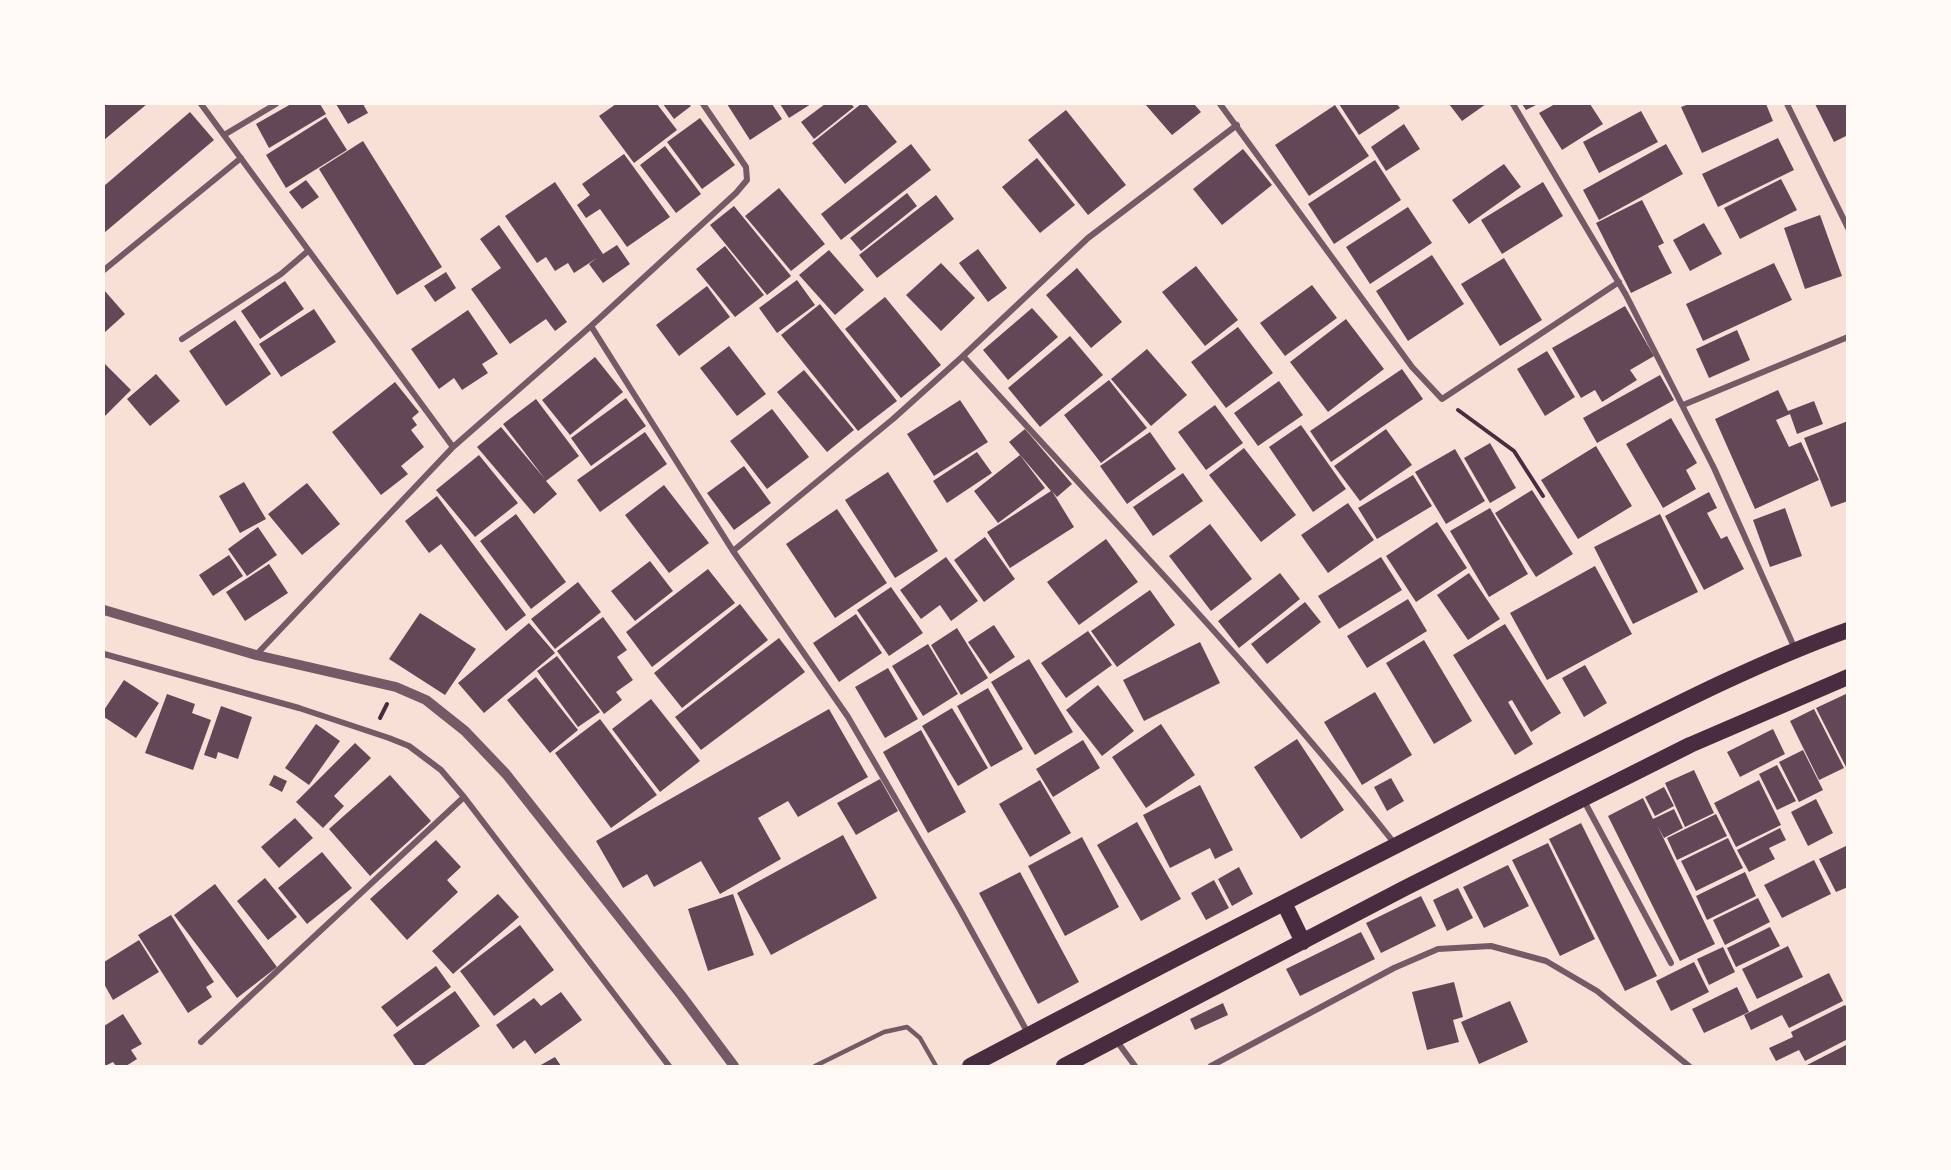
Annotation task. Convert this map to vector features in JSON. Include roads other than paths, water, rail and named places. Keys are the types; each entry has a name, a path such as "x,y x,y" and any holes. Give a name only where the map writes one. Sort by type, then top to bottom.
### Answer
{"highway":[{"path":"970,1066 1396,845 1795,649 1848,630"},
{"path":"1064,1066 1405,888 1690,745 1848,677"},
{"path":"1284,903 1303,942"}],"street":[{"path":"201,104 453,447"},
{"path":"224,135 276,104"},
{"path":"256,655 453,447 591,326 736,193 747,180 746,167 739,154 703,104"},
{"path":"1220,104 1412,367 1442,399 1619,282"},
{"path":"1513,104 1619,282 1683,405 1714,468 1795,649"},
{"path":"1787,104 1848,228"},
{"path":"733,551 893,418 963,356 1088,238 1237,125"},
{"path":"104,270 241,158"},
{"path":"182,339 281,274 308,251"},
{"path":"591,326 733,551 848,717 1030,1035"},
{"path":"1683,405 1848,337"},
{"path":"963,356 1108,513 1334,766 1396,845"},
{"path":"104,610 256,655 396,687 426,700 465,731 506,774 681,995 734,1066"},
{"path":"104,654 276,701 409,746 441,771 464,797 669,1066"},
{"path":"201,1042 464,797"},
{"path":"1583,799 1671,963"},
{"path":"1211,1066 1394,968 1438,949 1491,946 1546,961 1597,991 1689,1066"},
{"path":"1115,1040 1135,1066"}],"lane":[{"path":"815,1066 884,1032 906,1027 920,1038 936,1066"}]}
